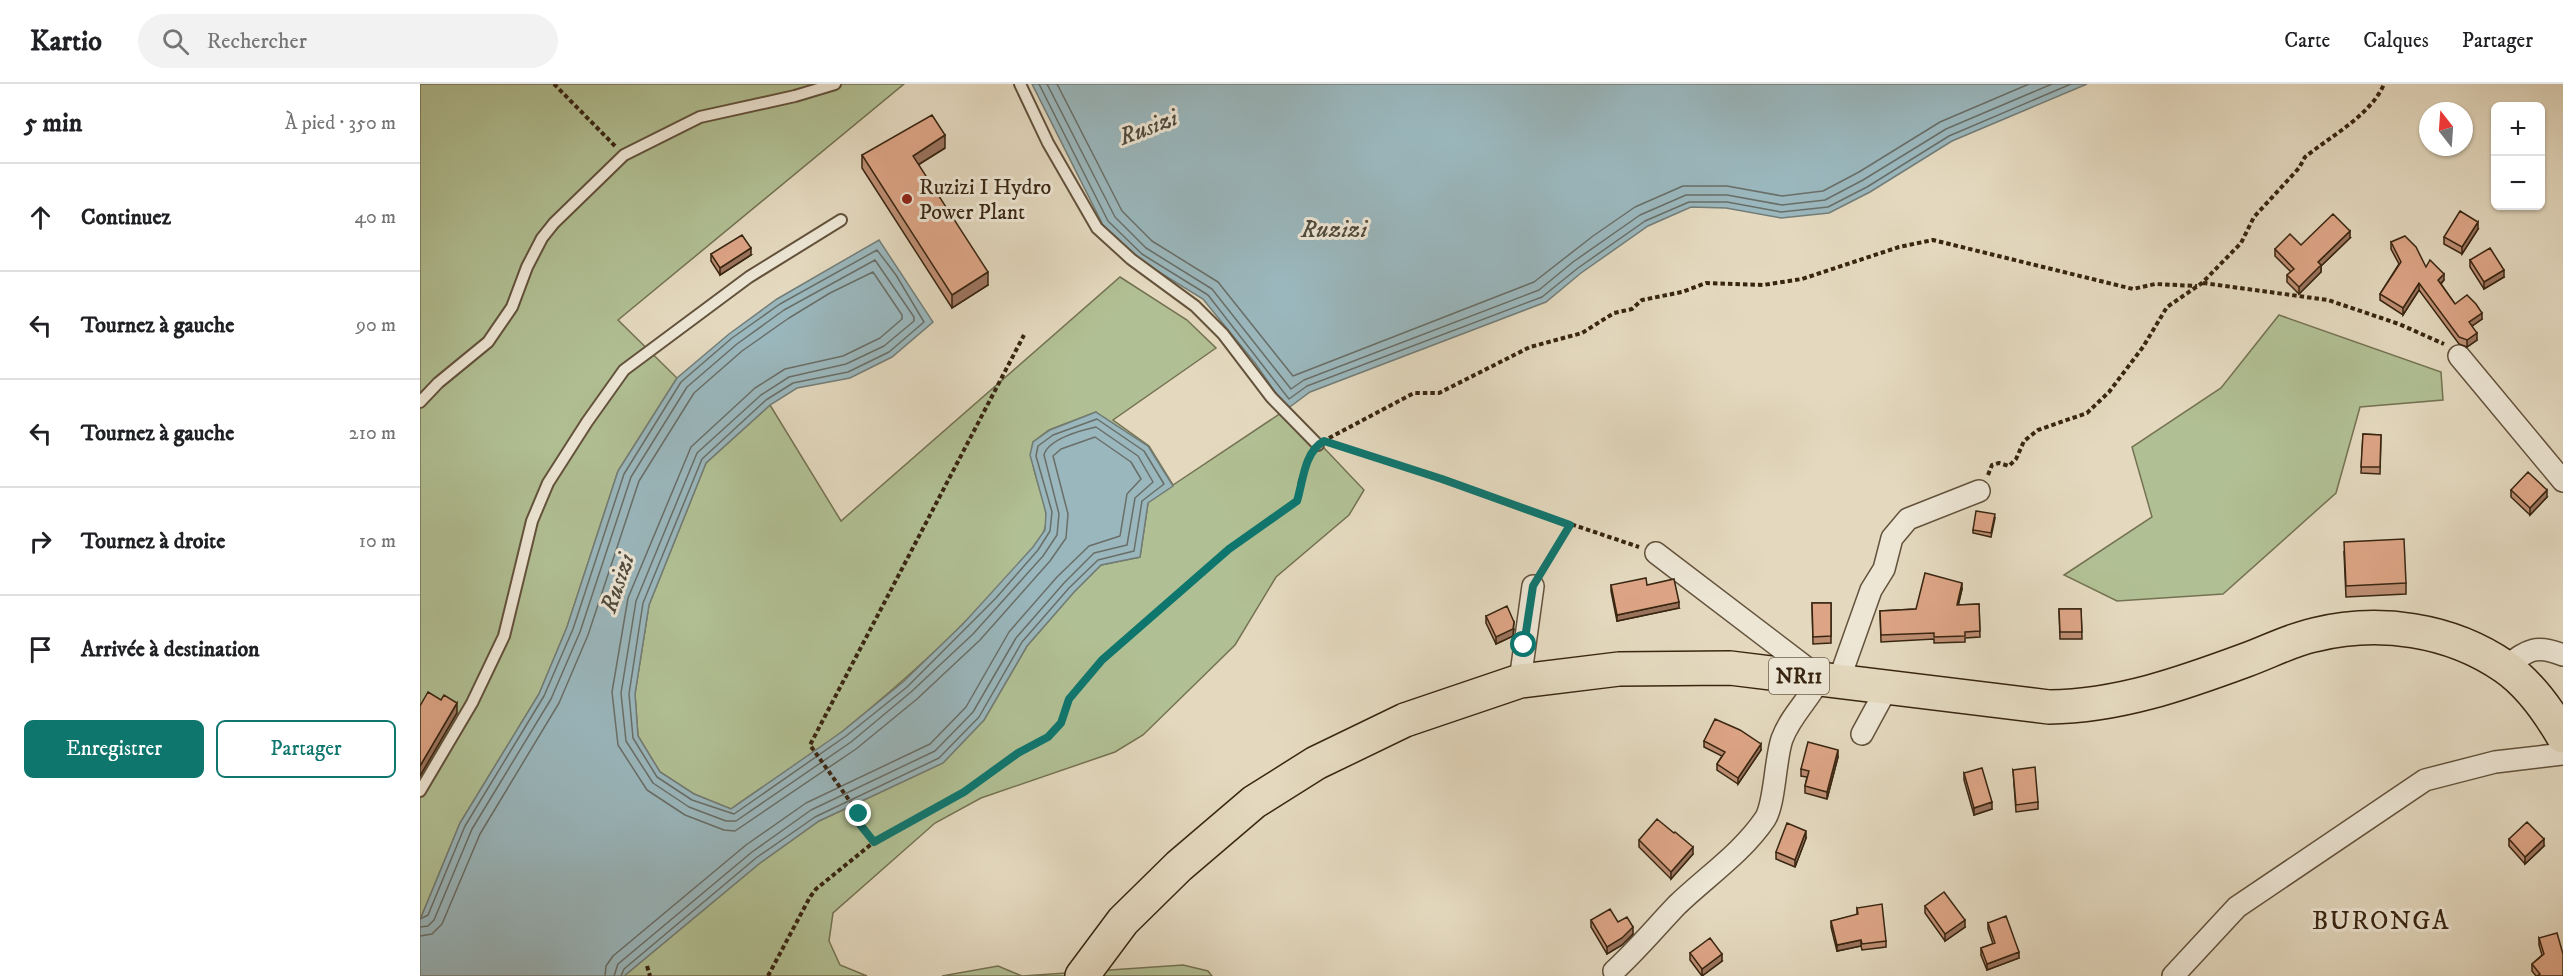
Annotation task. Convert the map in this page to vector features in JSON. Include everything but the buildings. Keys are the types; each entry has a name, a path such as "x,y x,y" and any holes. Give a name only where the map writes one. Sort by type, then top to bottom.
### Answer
{"highway":[{"name":"NR11","path":"1082,976 1123,921 1179,866 1254,802 1316,763 1405,720 1520,681 1630,669 1730,669 1888,686 2049,707 2102,704 2150,694 2312,635 2349,628 2408,628 2464,645 2505,667 2534,696 2563,736"}],"street":[{"path":"2459,356 2563,481"},
{"path":"1614,971 1645,942 1678,905 1710,878 1767,818 1782,740 1797,708 1829,679 1870,590 1884,569 1892,538 1908,519 1979,491"},
{"path":"1656,553 1829,679"},
{"path":"1520,681 1533,586"},
{"path":"2505,667 2528,651 2546,648 2563,655"},
{"path":"1862,734 1888,686"},
{"path":"2173,976 2237,907 2425,780 2495,762 2563,754"}],"lane":[{"path":"420,402 488,342 512,307 527,267 542,238 554,223 624,155 700,117 795,96 835,84"},
{"path":"1020,84 1048,143 1097,228 1131,259 1195,306 1223,334 1271,397 1321,443"},
{"path":"420,791 472,702 504,636 532,521 548,483 586,422 624,370 749,277 841,220"}],"path":[{"path":"554,84 624,155"},
{"path":"1979,491 1992,465 1999,463 2009,466 2016,459 2024,441 2038,430 2087,413 2109,392 2143,347 2167,307 2202,283 2241,243 2254,217 2299,168 2305,157 2366,109 2384,84"},
{"path":"768,976 810,897 874,842 964,792 1018,753 1048,737 1061,723 1069,699 1102,660 1229,549 1297,501 1300,480 1321,443 1414,393 1439,393 1530,347 1582,333 1614,313 1632,309 1642,300 1682,292 1706,283 1763,285 1802,279 1899,247 1933,240 2133,289 2155,284 2197,286"},
{"path":"2202,283 2328,300 2442,342 2459,356"},
{"path":"874,842 858,822 859,814 810,744 1024,335"},
{"path":"1321,443 1442,479 1656,553"},
{"path":"1533,586 1570,525"},
{"path":"648,966 650,976"}],"green space":[{"path":"420,84 904,84 618,320 677,378 618,471 567,627 539,694 460,823 420,920"},
{"path":"1120,277 1187,320 1216,348 1113,420 1149,446 1173,485 1287,409 1364,490 1349,515 1276,577 1235,645 1143,735 1115,752 981,798 935,823 833,913 829,941 840,965 867,976 624,976 760,863 819,821 943,763 984,720 1027,646 1074,592 1101,565 1140,557 1148,503 1096,412 1049,430 1033,442 1033,465 1046,511 1046,522 1041,538 1032,551 947,640 886,695 817,751 731,809 694,794 660,772 638,736 635,694 649,605 706,463 770,405 841,521"},
{"path":"2279,315 2441,372 2443,400 2360,407 2336,493 2223,594 2117,601 2064,575 2152,517 2132,447 2221,388"},
{"path":"1183,965 1208,971 1212,976 1022,976"},
{"path":"998,966 1022,976 942,976"}],"water":[{"name":"Ruzizi","path":"1032,84 2087,84 1952,141 1870,192 1829,213 1781,218 1726,208 1691,207 1648,226 1581,273 1546,302 1310,392 1287,409 1255,363 1203,299 1138,259 1103,225"},
{"name":"Rusizi","path":"879,240 933,322 892,357 850,378 797,388 770,405 706,463 649,605 635,694 638,736 660,772 694,794 731,809 843,731 903,682 963,624 1033,547 1045,530 1046,513 1030,455 1033,442 1050,430 1096,412 1148,446 1173,486 1148,503 1140,557 1101,565 1074,592 1027,646 984,720 943,763 819,821 760,863 624,976 420,976 420,920 460,823 539,694 567,627 618,471 677,378 729,334 777,299"}],"place":[{"name":"Ruzizi I Hydro Power Plant","path":"907,199"}],"district":[{"name":"BURONGA","path":"2381,920"}],"route":[{"path":"859,814 858,822 874,842 964,792 1018,753 1048,737 1061,723 1069,699 1102,660 1229,549 1297,501 1300,480 1318,445 1324,441 1442,479 1570,525 1533,586 1524,645"}]}
